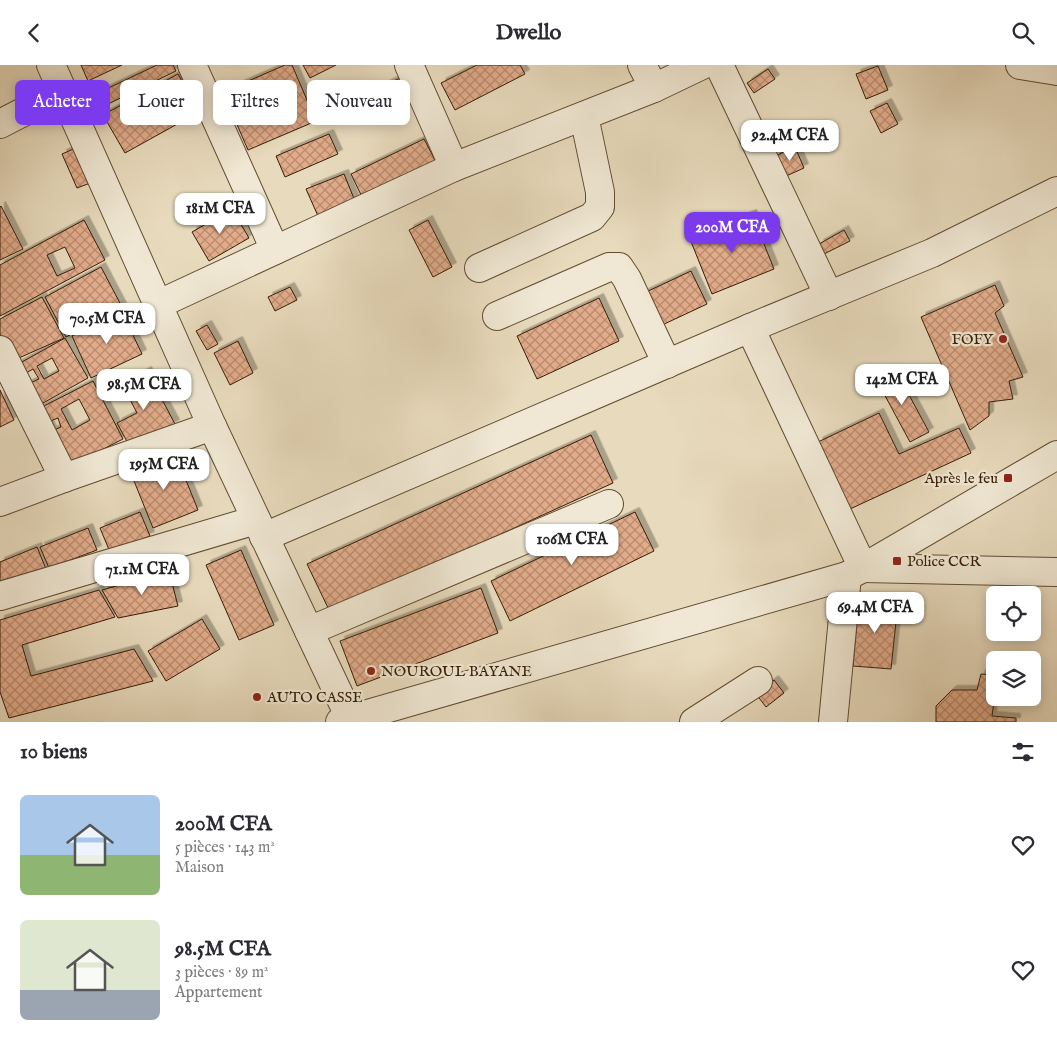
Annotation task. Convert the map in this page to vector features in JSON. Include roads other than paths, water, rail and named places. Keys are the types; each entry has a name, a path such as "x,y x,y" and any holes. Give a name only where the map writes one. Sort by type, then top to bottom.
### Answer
{"street":[{"path":"51,65 57,80"},
{"path":"192,65 275,250"},
{"path":"409,65 454,167"},
{"path":"157,305 454,167 584,115 648,76 702,65"},
{"path":"719,65 829,296"},
{"path":"1020,65 1057,71"},
{"path":"479,268 592,217 600,207 600,191 584,115"},
{"path":"0,124 15,116"},
{"path":"77,125 212,426 309,631 347,721 855,572 1057,455"},
{"path":"0,596 260,529 667,364 932,253 1057,191"},
{"path":"497,316 608,267 619,267 627,279 667,364"},
{"path":"750,328 855,572 833,722"},
{"path":"0,350 64,478"},
{"path":"0,502 212,426"},
{"path":"309,631 609,504"},
{"path":"855,572 1057,572"},
{"path":"694,722 758,681"}],"place":[{"name":"FOFY","path":"1003,339"},
{"name":"Après le feu","path":"1008,478"},
{"name":"Police CCR","path":"897,561"},
{"name":"NOUROUL BAYANE","path":"371,671"},
{"name":"AUTO CASSE","path":"257,697"}]}
